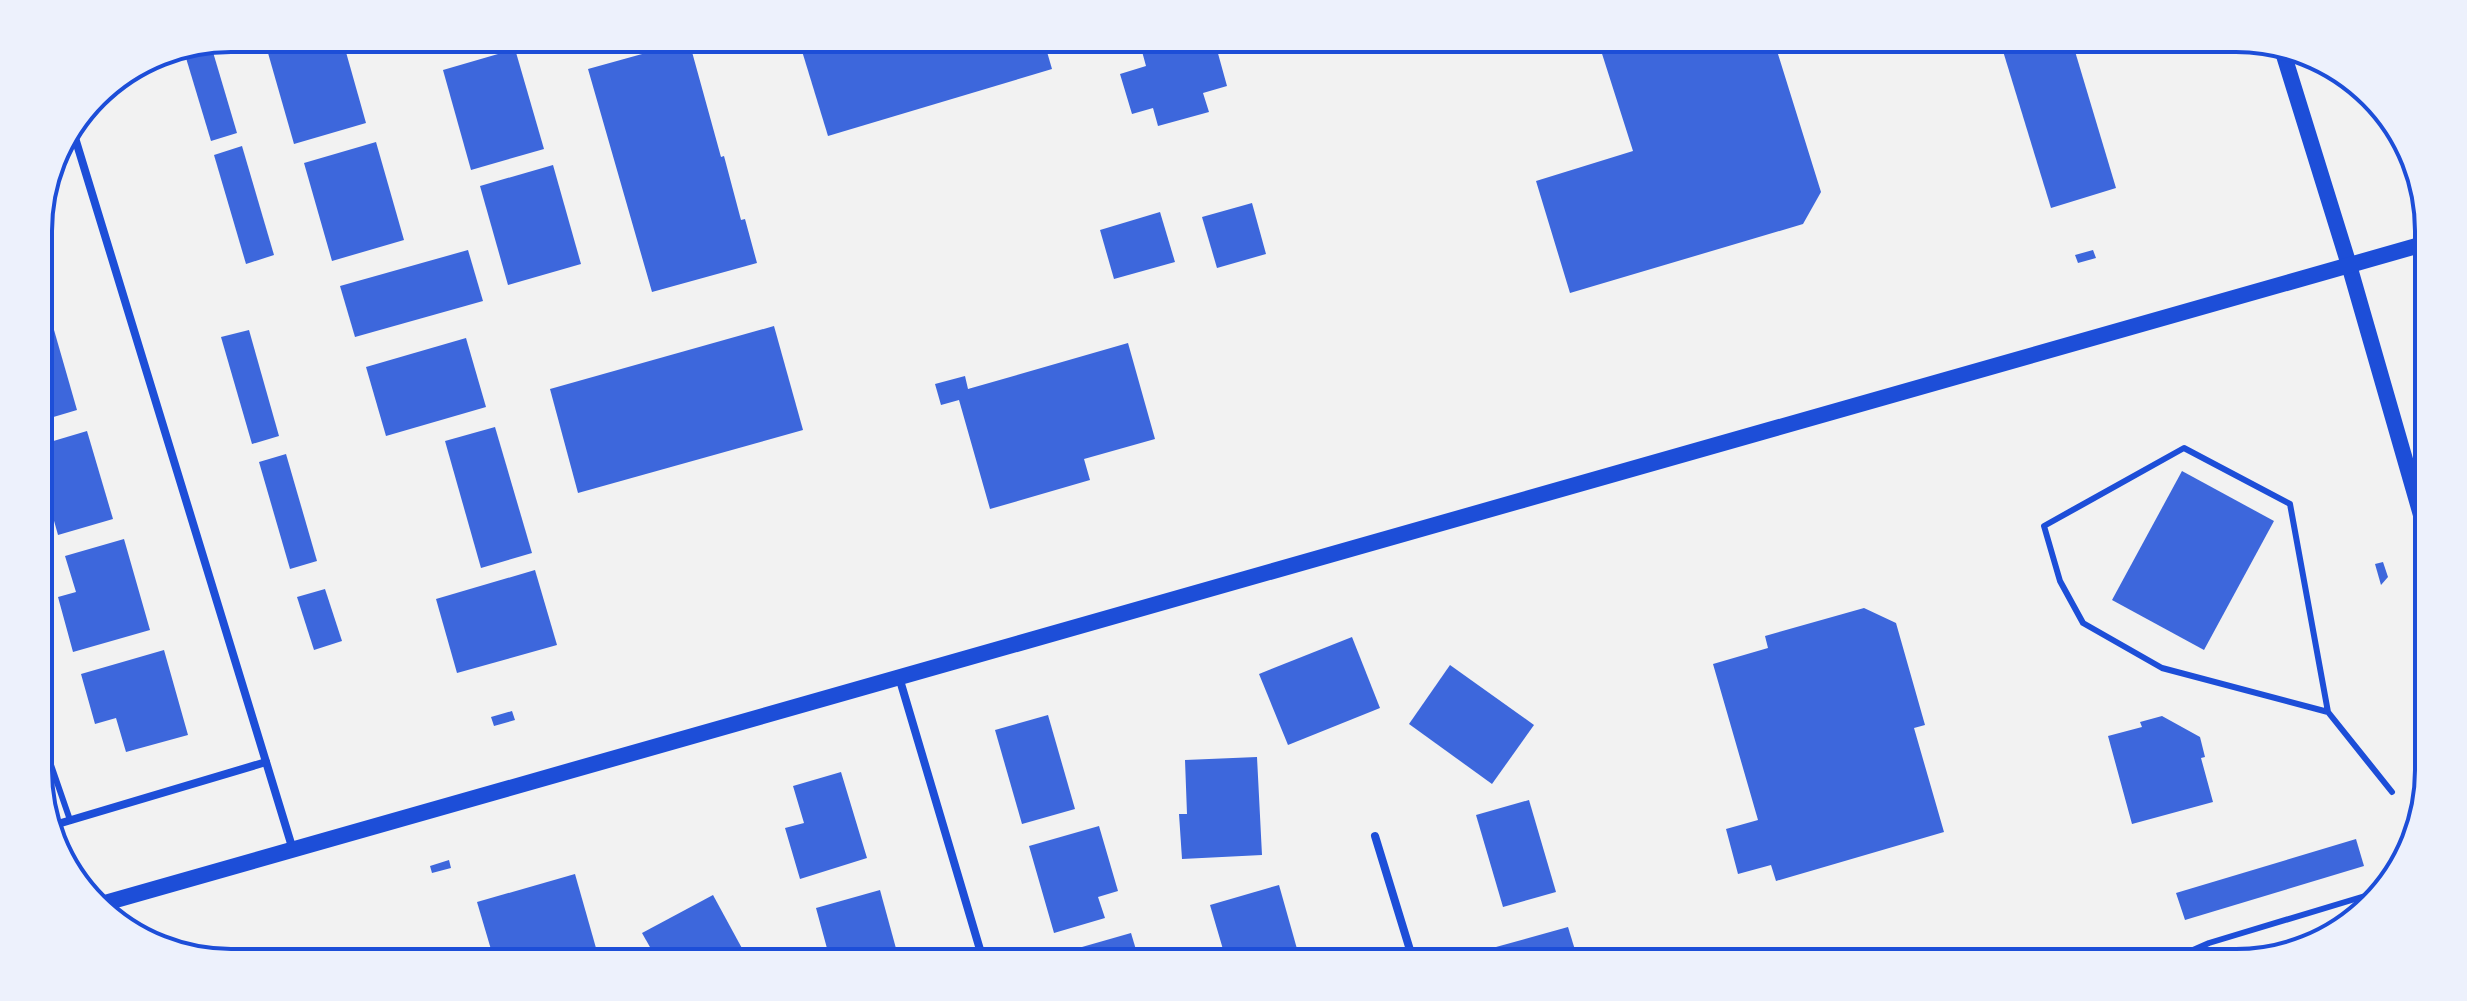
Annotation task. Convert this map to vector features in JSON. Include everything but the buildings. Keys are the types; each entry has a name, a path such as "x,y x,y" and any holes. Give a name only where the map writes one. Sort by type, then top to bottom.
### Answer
{"main road":[{"path":"2285,59 2415,494"},
{"path":"111,902 2415,246"}],"street":[{"path":"76,142 293,851"},
{"path":"899,676 980,949"},
{"path":"61,823 266,762"},
{"path":"1375,836 1410,949"}],"lane":[{"path":"2328,712 2162,668 2083,623 2060,581 2044,526 2184,448 2290,504 2328,712 2392,792"},
{"path":"52,768 70,820"},
{"path":"2195,949 2361,897"}]}
